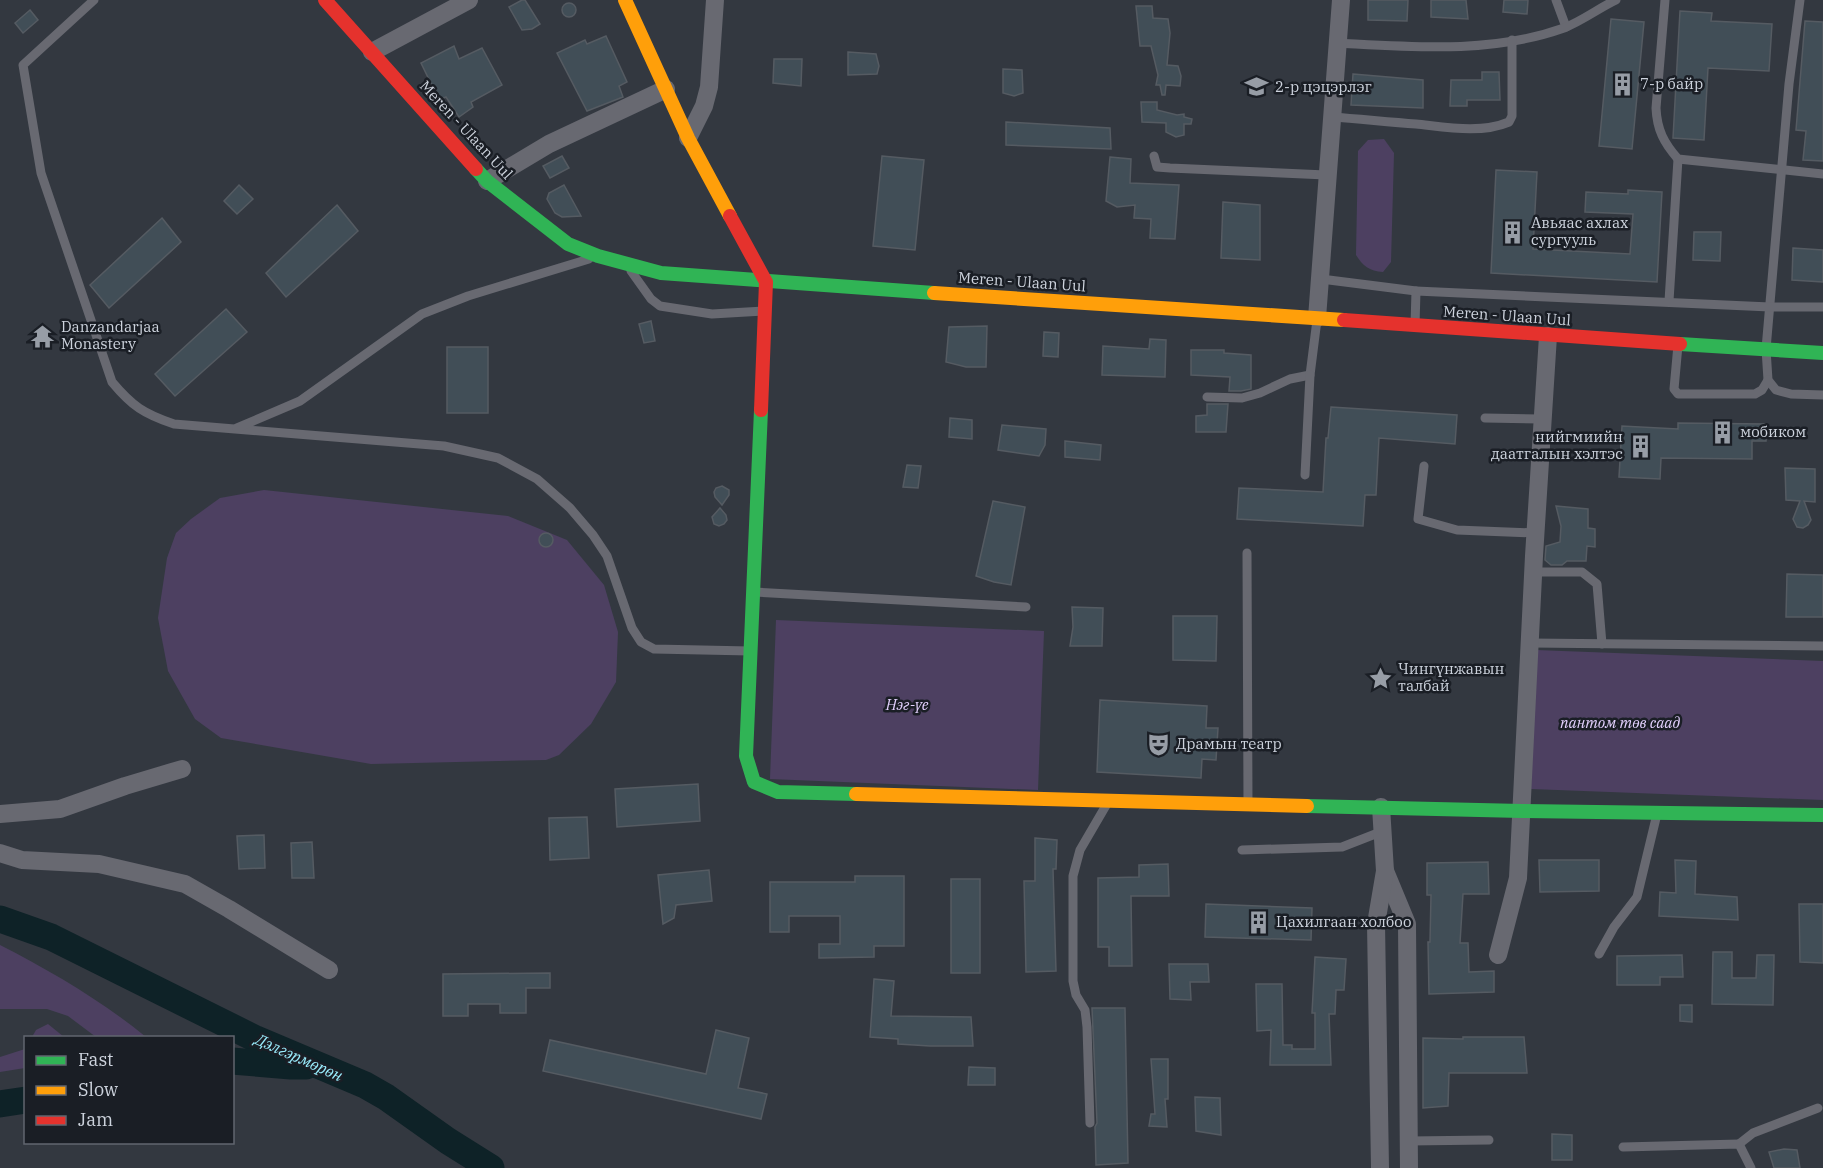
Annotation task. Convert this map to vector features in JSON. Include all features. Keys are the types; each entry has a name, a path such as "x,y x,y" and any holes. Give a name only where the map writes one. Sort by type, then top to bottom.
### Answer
{"street":[{"name":"Meren - Ulaan Uul","path":"326,0 487,181 568,244 598,256 662,273 1678,345 1823,353"},
{"path":"372,52 469,0"},
{"path":"625,0 688,138 766,282 746,756 754,782 778,792 1522,811 1823,816"},
{"path":"688,138 704,106 709,87 715,0"},
{"path":"1317,318 1341,0"},
{"path":"487,181 549,144 666,89"},
{"path":"1498,955 1518,878 1535,533 1548,336"},
{"path":"0,814 60,809 124,786 182,769"},
{"path":"1380,1168 1376,924 1385,872 1381,807"},
{"path":"0,853 21,860 99,864 185,884 329,970"},
{"path":"1385,872 1407,924 1409,1168"}],"lane":[{"path":"94,0 23,65 41,173 112,382 128,401 151,416 174,424 444,446 498,458 537,479 570,508 593,535 607,556 632,628 641,642 654,649 750,651"},
{"path":"1556,0 1566,27"},
{"path":"1337,43 1436,48 1512,40 1566,27 1616,0"},
{"path":"1665,0 1656,108 1657,124 1661,137 1678,159 1669,301"},
{"path":"1678,345 1674,389 1678,394 1755,394 1762,390 1768,380 1766,349 1789,84 1800,0"},
{"path":"1332,117 1459,128 1487,128 1503,125 1509,122 1512,116 1512,40"},
{"path":"1154,156 1157,167 1326,175"},
{"path":"1678,159 1707,164 1823,174"},
{"path":"235,429 300,401 422,314 468,296 598,256"},
{"path":"626,264 651,299 660,306 712,314 764,310"},
{"path":"1321,279 1416,291 1770,307 1823,307"},
{"path":"1415,325 1416,291"},
{"path":"1305,475 1310,375 1317,318"},
{"path":"1207,397 1242,398 1260,393 1290,379 1310,375"},
{"path":"1768,380 1776,390 1823,395"},
{"path":"1485,418 1542,419"},
{"path":"1424,466 1418,519 1457,530 1535,533"},
{"path":"1247,553 1248,804"},
{"path":"1533,572 1582,572 1597,584 1602,644"},
{"path":"753,592 1026,607"},
{"path":"1530,643 1823,646"},
{"path":"1090,1122 1088,1027 1085,1010 1076,995 1073,981 1073,876 1080,850 1109,800"},
{"path":"1599,954 1614,927 1637,897 1657,814"},
{"path":"1242,850 1342,847 1383,831"},
{"path":"1623,1147 1739,1144 1754,1133 1818,1108"},
{"path":"1409,1141 1489,1140"},
{"path":"1739,1144 1751,1168"}],"green space":[{"path":"1384,139 1394,153 1391,262 1383,272 1367,267 1356,255 1358,151 1368,140"},
{"path":"264,490 508,516 567,540 604,585 618,632 616,682 591,724 559,755 546,760 371,764 221,738 195,719 168,671 158,618 167,558 176,533 220,498"},
{"name":"Нэг-үе","path":"776,620 1044,631 1038,790 770,779"},
{"name":"пантом төв саад","path":"1536,650 1823,661 1823,800 1531,789"},
{"path":"0,945 76,987 145,1036 95,1036 68,1016 47,1009 0,1009"},
{"path":"48,1024 63,1036 33,1036 36,1030"},
{"path":"24,1049 24,1068 0,1072 0,1057"}],"building":[{"path":"525,0 540,24 532,29 522,30 509,7"},
{"path":"1368,0 1408,0 1407,21 1368,20"},
{"path":"1431,0 1466,0 1468,19 1431,17"},
{"path":"1504,0 1528,0 1527,14 1503,12"},
{"path":"566,3 572,3 576,10 572,17 566,17 562,13 562,7"},
{"path":"1136,6 1152,6 1153,18 1168,19 1170,33 1167,65 1178,66 1181,76 1180,86 1166,85 1165,95 1162,95 1160,85 1156,85 1158,75 1151,46 1140,46"},
{"path":"30,10 38,20 23,33 15,23"},
{"path":"1680,11 1712,13 1711,21 1772,24 1769,71 1708,68 1704,140 1673,138"},
{"name":"7-р байр","path":"1611,19 1644,22 1632,149 1599,146"},
{"path":"1805,21 1823,22 1823,161 1803,160 1806,131 1796,130"},
{"path":"606,36 627,82 619,86 623,97 587,111 557,53 585,40 587,44"},
{"path":"454,46 459,59 482,48 502,85 471,102 473,107 459,117 446,97 439,100 421,63"},
{"path":"848,52 876,54 879,66 877,74 848,75"},
{"path":"774,59 802,59 801,86 773,83"},
{"path":"1003,69 1022,70 1023,93 1014,96 1003,93"},
{"path":"1482,72 1499,72 1500,100 1467,100 1467,106 1450,106 1451,80 1482,80"},
{"path":"1353,74 1423,80 1423,108 1351,105"},
{"path":"1141,102 1157,102 1157,110 1177,115 1184,114 1184,117 1192,119 1191,124 1184,124 1184,135 1176,137 1166,132 1166,123 1142,122"},
{"path":"1006,122 1110,128 1111,149 1006,145"},
{"path":"562,156 569,168 550,178 543,166"},
{"path":"882,156 924,160 915,250 873,246"},
{"path":"1110,157 1131,159 1130,183 1179,185 1175,239 1150,238 1151,219 1134,218 1135,205 1117,207 1106,201"},
{"name":"Авьяас ахлах сургууль","path":"1496,170 1537,172 1533,249 1630,254 1633,214 1585,212 1586,192 1628,194 1628,190 1662,192 1657,282 1491,273"},
{"path":"239,185 253,199 237,214 224,201"},
{"path":"564,185 581,216 562,217 555,213 547,199 549,193"},
{"path":"1223,202 1260,205 1260,260 1221,258"},
{"path":"337,205 358,231 286,297 266,273"},
{"path":"162,218 181,242 109,308 90,285"},
{"path":"1694,232 1721,232 1720,261 1693,260"},
{"path":"1793,248 1823,250 1823,282 1792,280"},
{"path":"226,309 247,332 175,396 155,374"},
{"path":"651,321 655,341 644,343 639,324"},
{"path":"987,326 986,367 966,367 946,362 949,327"},
{"path":"1044,332 1059,333 1058,357 1043,356"},
{"path":"1150,339 1166,340 1165,377 1102,375 1103,346 1149,349"},
{"path":"447,347 488,347 488,413 447,413"},
{"path":"1191,350 1224,350 1224,353 1251,355 1251,389 1229,391 1230,377 1191,375"},
{"path":"1207,404 1228,404 1226,432 1196,432 1196,416 1207,415"},
{"path":"1331,407 1457,415 1455,444 1379,438 1376,495 1365,495 1363,526 1237,519 1239,488 1323,492 1326,438 1328,438"},
{"path":"950,418 972,420 972,439 949,437"},
{"path":"1678,423 1766,424 1766,441 1752,441 1752,459 1661,458 1660,479 1619,477 1622,426 1678,429"},
{"path":"1002,425 1046,429 1045,445 1039,456 998,450"},
{"path":"1065,441 1101,445 1100,460 1065,457"},
{"path":"907,465 921,466 918,488 903,487"},
{"path":"1785,468 1815,469 1815,502 1804,501 1811,520 1803,528 1797,527 1793,519 1800,501 1786,500"},
{"path":"722,486 729,490 729,495 722,505 714,492 716,488"},
{"path":"993,501 1025,507 1011,585 976,576"},
{"path":"1556,506 1588,509 1588,528 1595,529 1595,547 1587,546 1586,561 1567,561 1562,565 1551,565 1545,560 1546,546 1560,542 1561,526"},
{"path":"720,508 727,520 719,526 714,524 712,517"},
{"path":"543,533 549,533 553,540 549,547 543,547 539,543 539,537"},
{"path":"1787,574 1823,575 1823,617 1786,617"},
{"path":"1072,607 1103,608 1102,646 1070,646 1073,627"},
{"path":"1173,616 1217,616 1216,661 1173,660"},
{"name":"Драмын театр","path":"1100,700 1207,706 1206,728 1218,728 1216,760 1202,759 1201,778 1097,772"},
{"path":"698,784 700,821 617,827 615,789"},
{"path":"587,817 589,858 550,860 549,818"},
{"path":"264,835 265,868 239,869 237,836"},
{"path":"1035,838 1057,840 1056,869 1053,869 1056,971 1026,972 1024,881 1035,881"},
{"path":"312,842 314,878 292,878 291,843"},
{"path":"1539,860 1599,860 1599,891 1540,892"},
{"path":"1675,860 1696,861 1695,894 1737,897 1738,920 1659,916 1660,892 1676,893"},
{"path":"1488,862 1489,894 1463,894 1460,943 1468,943 1469,972 1494,971 1494,992 1429,994 1428,942 1430,942 1431,895 1427,895 1427,863"},
{"path":"1168,864 1169,896 1131,896 1132,966 1109,966 1109,947 1098,947 1098,878 1139,877 1139,865"},
{"path":"709,870 712,901 676,905 674,918 663,924 658,875"},
{"path":"855,876 904,876 904,946 874,946 874,957 819,958 819,944 840,944 840,916 789,916 789,932 770,932 770,882 855,882"},
{"path":"951,879 980,879 980,973 951,973"},
{"name":"Цахилгаан холбоо","path":"1206,904 1312,908 1311,940 1205,937"},
{"path":"1799,904 1823,904 1823,963 1800,962"},
{"path":"1713,952 1732,952 1732,978 1756,978 1757,955 1774,955 1773,1005 1712,1004"},
{"path":"1682,955 1683,977 1660,977 1660,985 1617,985 1617,956"},
{"path":"1315,957 1346,959 1344,990 1336,990 1335,1014 1329,1014 1331,1065 1270,1065 1271,1030 1257,1031 1256,984 1282,984 1283,1045 1292,1045 1292,1049 1315,1049 1315,1013 1312,1013"},
{"path":"1169,964 1208,964 1209,982 1190,982 1191,1000 1170,999"},
{"path":"550,973 550,988 526,988 526,1013 500,1013 500,1004 468,1004 468,1016 443,1016 443,974"},
{"path":"874,979 894,981 891,1016 971,1017 973,1046 898,1044 898,1039 870,1037"},
{"path":"1680,1005 1692,1005 1692,1022 1680,1021"},
{"path":"1092,1008 1125,1008 1128,1163 1096,1165 1095,1127 1097,1123"},
{"path":"716,1030 749,1038 738,1088 767,1094 761,1119 543,1071 550,1040 706,1074"},
{"path":"1463,1037 1524,1037 1527,1073 1449,1073 1448,1106 1423,1108 1423,1038 1463,1039"},
{"path":"1151,1059 1168,1059 1168,1099 1165,1099 1167,1127 1149,1126 1151,1114 1155,1114"},
{"path":"969,1067 995,1068 995,1085 968,1085"},
{"path":"1195,1097 1220,1098 1221,1135 1196,1131"},
{"path":"1552,1134 1572,1135 1572,1160 1552,1160"},
{"path":"1784,1149 1797,1150 1800,1168 1774,1168 1769,1152"}],"waterway":[{"name":"Дэлгэрмөрөн","path":"0,919 51,937 256,1039 365,1085 491,1168"},
{"path":"234,1061 306,1066"},
{"path":"0,1104 24,1100"}],"traffic: fast":[{"path":"476,169 487,181 568,244 598,256 661,273 934,293"},
{"path":"1680,344 1823,353"},
{"path":"761,410 746,756 754,782 778,792 856,794"},
{"path":"1307,806 1823,815"}],"traffic: slow":[{"path":"625,0 688,138 730,216"},
{"path":"934,293 1344,320"},
{"path":"856,794 1307,806"}],"traffic: jam":[{"path":"325,0 476,169"},
{"path":"730,216 766,282 761,410"},
{"path":"1344,320 1680,344"}],"place":[{"name":"7-р байр","path":"1622,84"},
{"name":"2-р цэцэрлэг","path":"1257,87"},
{"name":"Авьяас ахлах сургууль","path":"1513,232"},
{"name":"Danzandarjaa Monastery","path":"43,336"},
{"name":"мобиком","path":"1722,432"},
{"name":"нийгмиийн даатгалын хэлтэс","path":"1641,446"},
{"name":"Чингүнжавын талбай","path":"1380,678"},
{"name":"Драмын театр","path":"1158,744"},
{"name":"Цахилгаан холбоо","path":"1258,922"}]}
